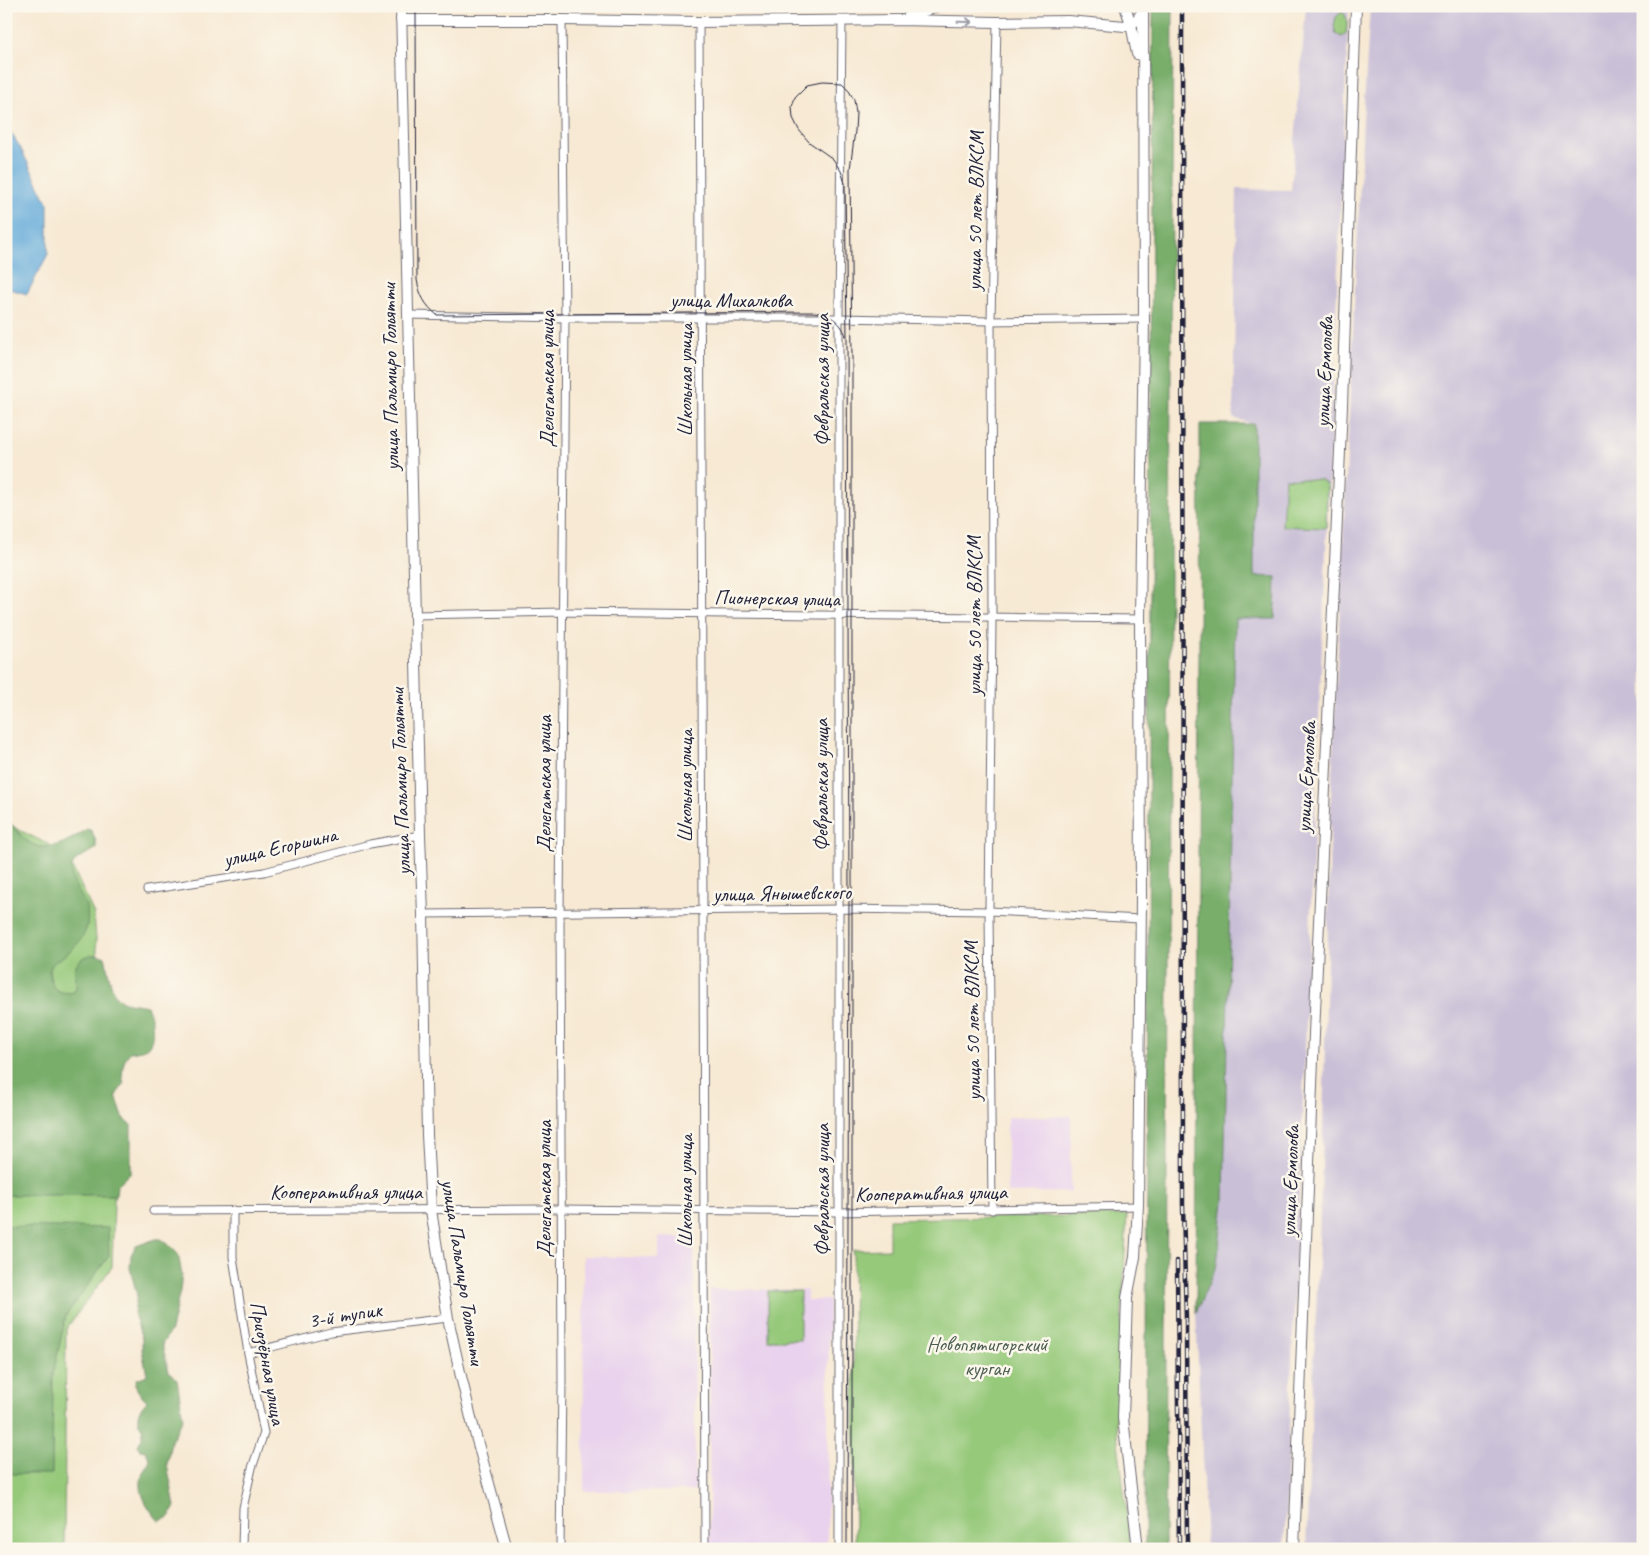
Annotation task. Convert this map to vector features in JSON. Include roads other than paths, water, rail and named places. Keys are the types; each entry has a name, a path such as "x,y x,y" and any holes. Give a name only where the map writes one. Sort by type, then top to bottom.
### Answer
{"street":[{"name":"улица Пальмиро Тольятти","path":"401,6 414,615 424,914 427,1135 431,1210 448,1318 472,1422 507,1549"},
{"path":"899,20 937,6"},
{"path":"1125,6 1132,24 1142,78"},
{"name":"улица Ермолова","path":"1294,1549 1314,1024 1343,388 1356,6"},
{"path":"401,20 699,22 1068,21 1124,26 1132,24 1139,18 1142,9"},
{"path":"1138,1549 1123,1418 1127,1298 1135,1256 1138,1206 1140,619 1144,319 1142,9"},
{"name":"Делегатская улица","path":"560,1549 562,1383 560,913 565,318 562,20"},
{"name":"Школьная улица","path":"699,22 703,317 702,1210 705,1549"},
{"name":"Февральская улица","path":"839,1549 839,318 842,22"},
{"name":"улица 50 лет ВЛКСМ","path":"992,1210 988,911 992,618 991,321 997,22"},
{"name":"улица Михалкова","path":"407,315 991,321 1144,319"},
{"name":"Пионерская улица","path":"414,615 563,612 1140,619"},
{"name":"улица Егоршина","path":"147,890 264,872 370,844 420,835"},
{"name":"улица Янышевского","path":"424,914 839,909 988,911 1140,919"},
{"name":"Кооперативная улица","path":"153,1210 561,1209 840,1212 1138,1206"},
{"name":"Приозёрная улица","path":"233,1210 232,1257 264,1433 252,1468 243,1508 242,1549"},
{"name":"3-й тупик","path":"248,1353 331,1332 448,1318"}],"water":[{"path":"6,125 20,147 48,204 48,254 27,294 6,288"}],"tram line":[{"path":"416,6 417,280 424,300 437,315 812,312 833,318 844,330 846,336"},
{"path":"847,1549 849,890 845,183 841,171 833,159 809,142 799,130 793,118 792,107 795,97 807,85 822,82 842,83 854,100 856,113 850,169 852,358 852,1549"}],"railway":[{"path":"1182,6 1183,1205 1186,1320 1187,1549"},
{"path":"1177,1261 1179,1549"}],"park label":[{"name":"Новопятигорский курган","path":"987,1356"}]}
